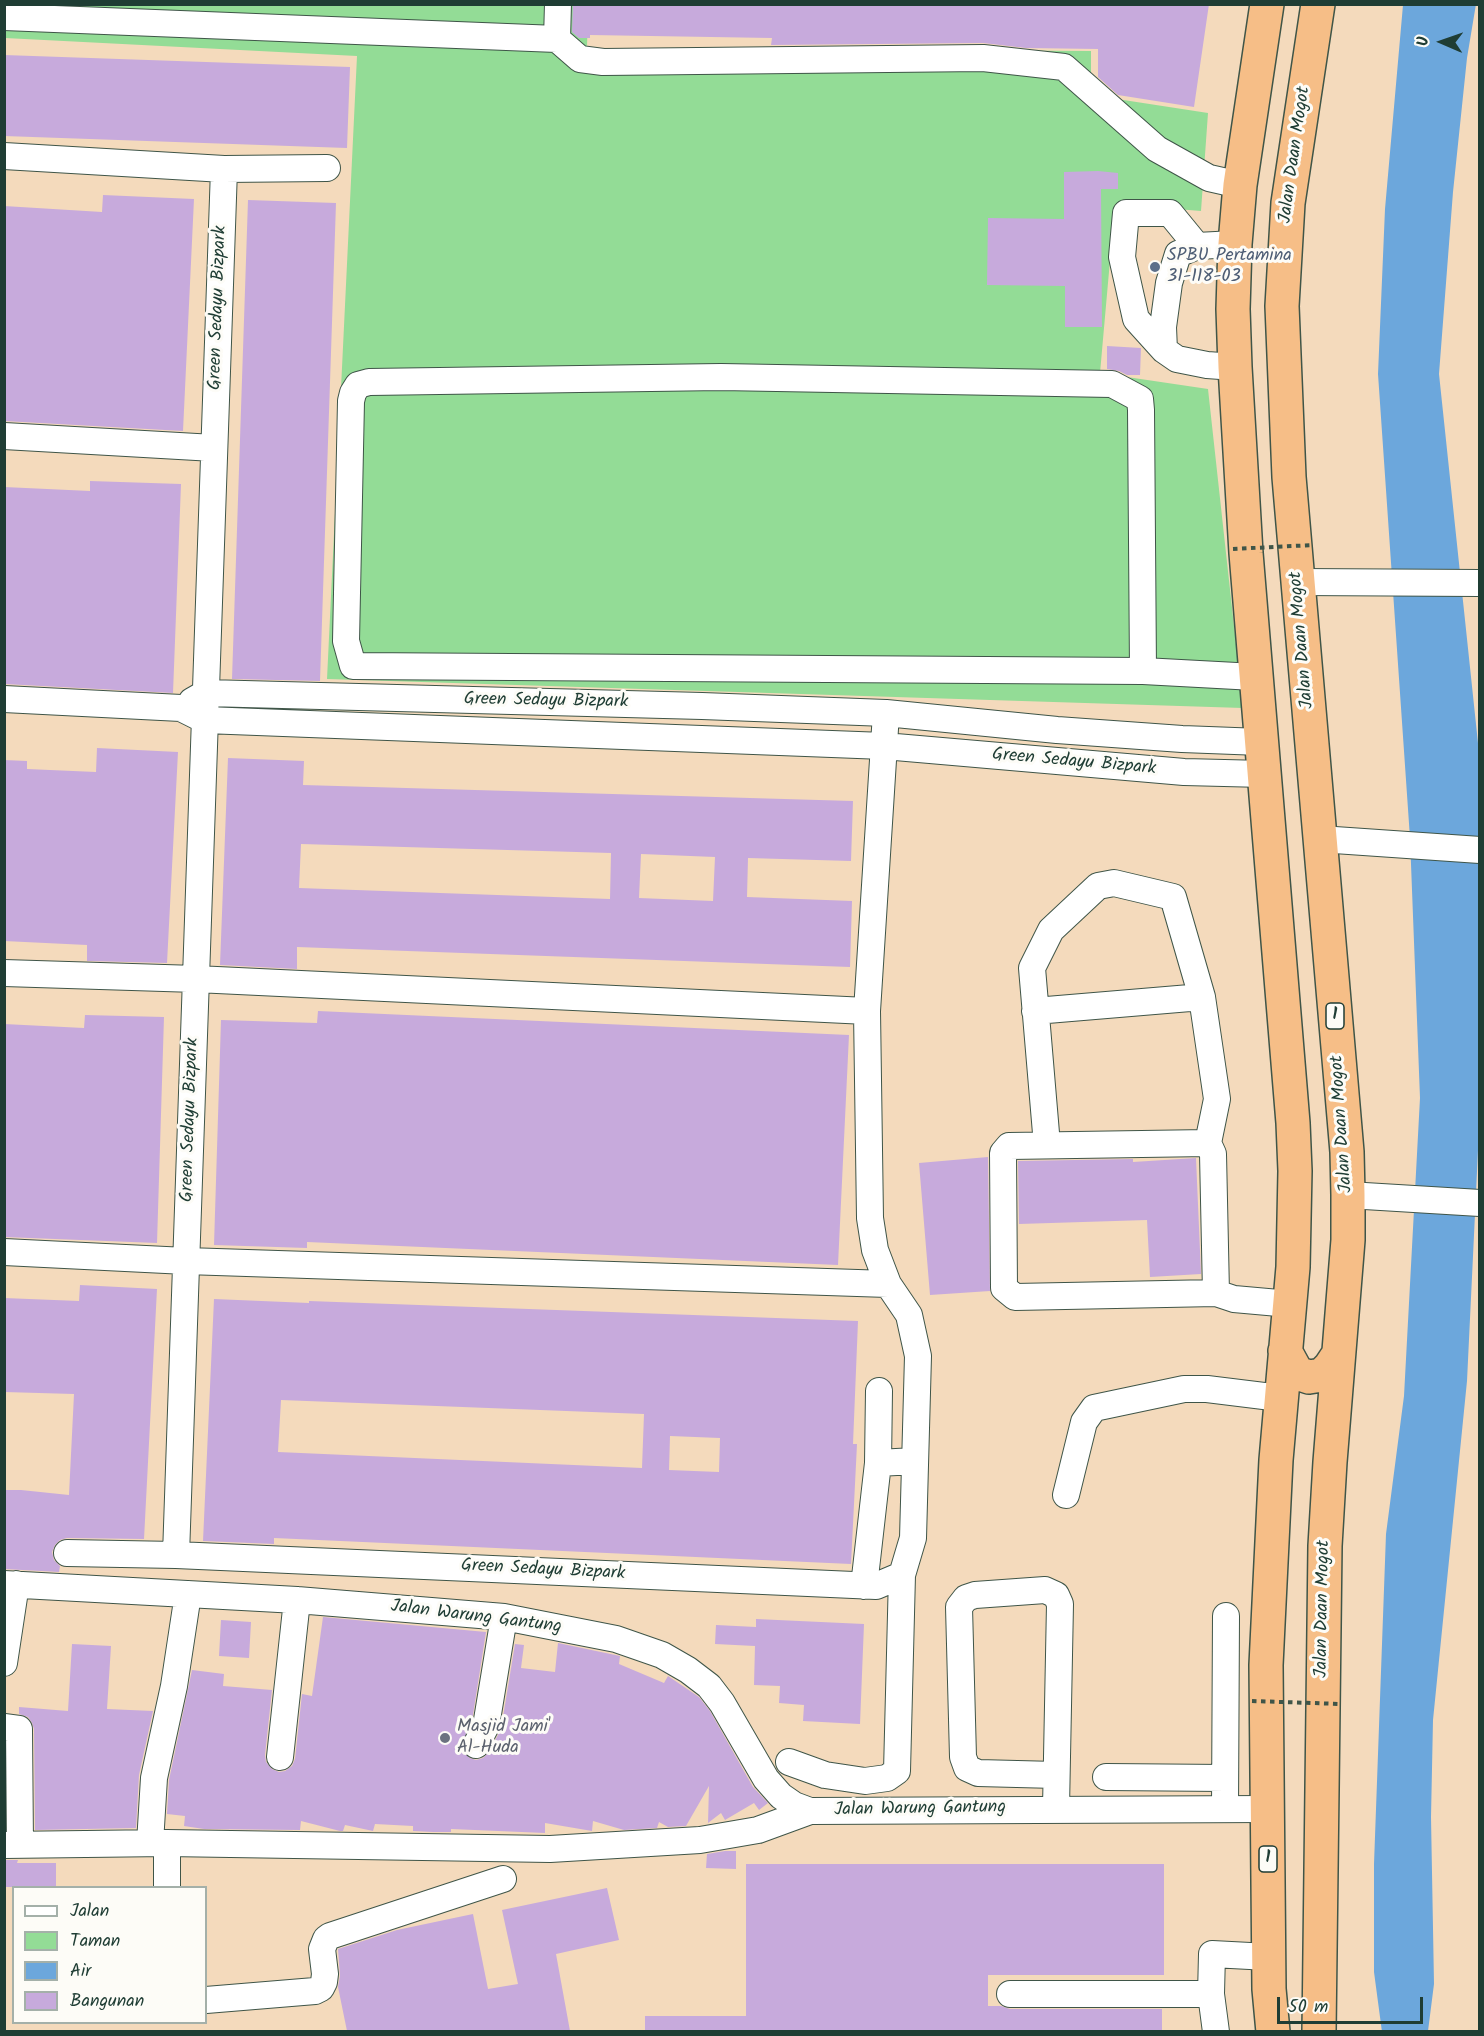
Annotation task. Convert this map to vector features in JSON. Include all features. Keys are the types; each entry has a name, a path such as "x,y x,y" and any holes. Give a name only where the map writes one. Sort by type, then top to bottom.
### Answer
{"highway":[{"name":"1","path":"1267,4 1240,185 1233,309 1255,677 1293,1123 1295,1217 1276,1460 1266,1676 1269,1957 1273,2031"},
{"name":"Jalan Daan Mogot","path":"1318,4 1288,203 1282,306 1289,477 1298,582 1334,841 1348,1195 1347,1240 1330,1462 1323,1620 1319,2031"},
{"path":"1258,61 1266,53 1276,49 1288,49 1298,54 1305,62 1308,73"},
{"path":"1285,1351 1297,1373 1310,1377 1322,1375 1338,1355"},
{"path":"1276,1460 1292,1441 1304,1439 1316,1443 1330,1462"}],"street":[{"path":"557,39 558,4"},
{"path":"4,17 557,39 580,59 603,62 983,58 1064,67 1157,149 1209,178 1240,185"},
{"path":"4,156 224,169 327,168"},
{"name":"Green Sedayu Bizpark","path":"224,169 176,1554 864,1586 876,1586 902,1575"},
{"path":"1197,246 1170,213 1126,213 1122,257 1136,319 1164,350 1178,358 1207,365 1235,367"},
{"path":"1164,350 1164,316 1169,283 1178,254 1197,246 1235,244"},
{"path":"1143,671 1140,399 1112,384 721,377 369,382 358,385 353,393 346,641 353,666 1143,671 1255,677"},
{"path":"4,436 214,448"},
{"path":"1298,582 1479,583"},
{"path":"181,708 206,693"},
{"name":"Green Sedayu Bizpark","path":"206,693 886,713 1057,730 1261,742"},
{"name":"Green Sedayu Bizpark","path":"4,699 181,708 205,720 884,746 1184,772 1264,774"},
{"path":"789,1762 825,1775 865,1781 887,1778 897,1771 902,1575 913,1538 918,1356 909,1315 888,1284 875,1250 870,1218 867,1011 886,713"},
{"path":"1334,841 1479,850"},
{"path":"1047,1145 1032,968 1051,930 1098,886 1114,883 1173,897 1202,997 1217,1099 1208,1143 1213,1154 1216,1293"},
{"path":"4,973 196,979 867,1011"},
{"path":"1035,1011 1202,997"},
{"path":"1208,1143 1009,1146 1004,1152 1004,1288 1015,1297 1216,1293 1234,1299 1290,1304"},
{"path":"1348,1195 1479,1203"},
{"path":"4,1252 186,1261 888,1284"},
{"path":"1066,1495 1084,1422 1094,1408 1184,1389 1207,1389 1280,1398"},
{"path":"864,1586 878,1463 879,1391"},
{"path":"878,1463 915,1461"},
{"path":"67,1553 176,1554"},
{"path":"4,1663 10,1584"},
{"name":"Jalan Warung Gantung","path":"10,1584 297,1600 504,1617 599,1634 662,1655 709,1686 722,1703 766,1779 794,1805 810,1811 1056,1808 1268,1809"},
{"path":"1056,1775 978,1773 968,1768 963,1758 959,1607 966,1598 975,1595 1046,1590 1056,1595 1060,1604 1056,1808"},
{"path":"167,1886 159,1843 154,1778 174,1686 188,1594"},
{"path":"280,1757 297,1600"},
{"path":"1225,1808 1226,1616"},
{"path":"476,1745 486,1726 504,1617"},
{"path":"4,1727 19,1729 12,1845 159,1843 550,1849 700,1840 758,1830 810,1811"},
{"path":"1106,1777 1225,1778"},
{"path":"207,2000 315,1991 321,1988 324,1982 322,1949 326,1939 330,1936 503,1879"},
{"path":"1216,2031 1211,1994 1212,1954 1269,1957"},
{"path":"1010,1994 1211,1994"}],"path":[{"path":"1233,549 1313,545"},
{"path":"1252,1701 1341,1704"}],"green space":[{"path":"4,5 588,5 587,48 1091,51 1091,95 1208,113 1201,211 1115,204 1100,373 1208,389 1243,708 327,679 357,56 5,38"}],"water":[{"path":"1476,4 1467,58 1453,192 1439,374 1480,762 1480,1108 1467,1381 1433,1720 1431,1817 1434,1984 1428,2031 1382,2032 1374,1972 1374,1864 1386,1534 1404,1396 1420,1098 1410,838 1378,374 1385,209 1403,5"}],"building":[{"path":"573,4 1209,4 1194,107 1118,95 1098,77 1098,49 1026,48 983,43 771,45 772,38 590,35 590,38 579,38 572,32"},
{"path":"4,55 350,67 347,148 4,136"},
{"path":"1064,172 1118,173 1118,189 1101,189 1102,327 1065,327 1065,286 987,285 988,218 1064,219"},
{"path":"103,195 194,199 183,431 4,421 4,206 102,212"},
{"path":"248,200 336,203 320,681 232,679"},
{"path":"1107,346 1141,348 1140,375 1127,375 1107,369"},
{"path":"90,481 181,484 173,693 4,684 4,487 90,491"},
{"path":"97,748 178,752 167,963 87,961 87,945 4,941 4,760 27,761 27,769 96,772"},
{"path":"228,758 304,761 303,785 853,801 851,861 748,858 747,897 852,901 850,967 297,947 297,969 220,965","holes":["301,844 611,853 610,899 299,888","641,854 715,857 713,901 639,898"]},
{"path":"318,1011 849,1035 838,1265 307,1242 307,1248 214,1245 221,1020 317,1023"},
{"path":"85,1015 164,1017 157,1243 4,1237 4,1024 84,1028"},
{"path":"988,1157 990,1291 930,1295 919,1163"},
{"path":"1196,1158 1201,1274 1150,1277 1147,1220 1019,1224 1018,1161 1133,1159 1133,1162"},
{"path":"80,1285 157,1289 144,1539 67,1538 60,1540 52,1552 54,1560 60,1566 59,1572 4,1569 4,1490 69,1495 74,1394 4,1392 4,1298 79,1301"},
{"path":"214,1299 858,1321 853,1444 857,1444 851,1564 274,1538 274,1544 203,1541","holes":["281,1400 644,1414 642,1468 278,1452","670,1436 720,1438 719,1472 669,1470"]},
{"path":"323,1617 486,1632 472,1721 461,1745 464,1753 476,1760 483,1758 489,1752 501,1729 515,1644 524,1645 521,1668 555,1672 558,1643 620,1656 619,1664 664,1683 668,1676 699,1697 710,1711 753,1787 768,1803 759,1810 754,1803 725,1820 721,1813 708,1823 709,1786 686,1826 668,1827 659,1822 657,1828 624,1830 593,1821 592,1831 545,1823 545,1833 451,1829 451,1832 413,1831 413,1826 375,1824 373,1831 345,1825 343,1831 340,1831 301,1821 300,1830 204,1829 184,1826 185,1816 167,1814 169,1780 192,1670 224,1674 223,1686 272,1690 266,1762 272,1769 279,1772 285,1771 292,1766 295,1759 302,1694 312,1696"},
{"path":"756,1619 864,1624 860,1724 803,1721 804,1705 779,1703 780,1686 754,1685 755,1646 715,1644 716,1625 756,1627"},
{"path":"221,1620 251,1622 249,1658 219,1656"},
{"path":"72,1644 111,1646 107,1709 153,1711 139,1775 136,1828 35,1830 34,1729 28,1717 19,1714 19,1707 68,1711"},
{"path":"736,1851 736,1869 706,1868 707,1854"},
{"path":"4,1860 18,1860 17,1863 56,1863 56,1886 4,1887"},
{"path":"746,1864 1164,1864 1164,1975 988,1975 988,2006 1010,2009 1162,2009 1162,2031 645,2031 645,2016 746,2016"},
{"path":"607,1888 619,1940 556,1954 570,2031 347,2031 338,1987 340,1976 338,1949 397,1930 473,1914 488,1989 518,1984 502,1910"}],"place":[{"name":"SPBU Pertamina 31-118-03","path":"1155,267"},
{"name":"Masjid Jami' Al-Huda","path":"445,1738"}]}
